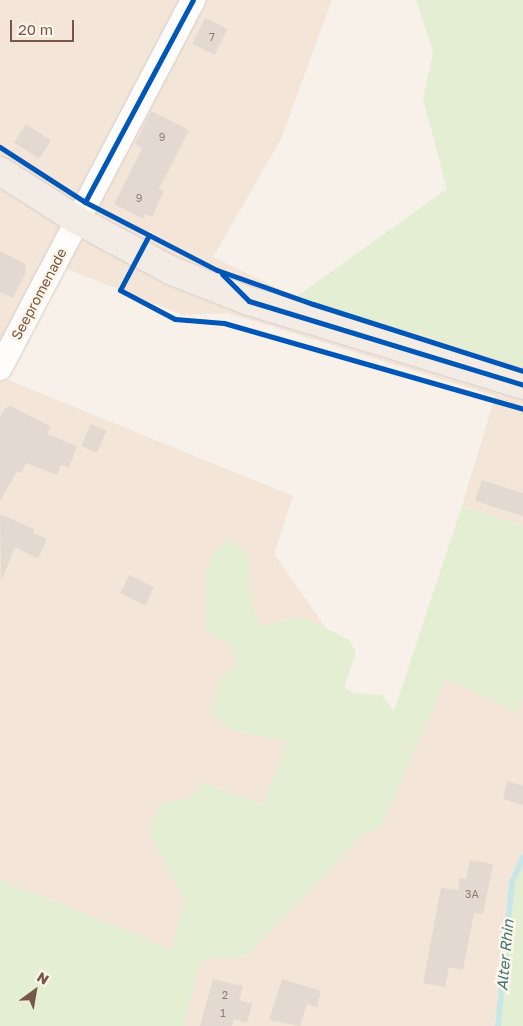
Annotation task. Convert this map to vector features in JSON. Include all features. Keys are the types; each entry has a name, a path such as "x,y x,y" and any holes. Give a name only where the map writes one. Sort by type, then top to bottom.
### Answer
{"main road":[{"path":"0,171 77,220 172,271 249,301 523,385"}],"street":[{"name":"Seepromenade","path":"0,368 193,0"}],"shaded area":[{"path":"0,0 332,0 281,139 213,257 296,297 523,367 523,526 462,506 495,396 228,313 183,315 62,267 1,377 293,496 274,554 328,631 303,617 259,626 247,585 249,554 233,647 237,664 219,680 234,731 288,741 263,805 203,782 189,799 149,832 185,900 172,950 0,879"},
{"path":"446,679 518,711 523,696 523,857 512,882 498,1026 184,1026 201,960 247,956 365,833 380,829"}],"green space":[{"path":"416,0 523,0 523,367 296,297 447,189 423,99 433,52"},
{"path":"462,506 523,526 523,696 518,712 446,679 380,829 365,833 247,956 201,960 184,1026 0,1026 0,879 172,950 185,900 149,832 160,803 189,799 203,782 263,805 288,741 234,731 211,713 219,680 237,664 233,647 207,632 205,577 213,553 228,540 249,554 247,585 259,626 303,617 349,640 356,652 344,687 354,693 382,695 394,711"},
{"path":"523,857 523,1026 498,1026 512,882"}],"building":[{"path":"205,18 227,29 215,55 192,44"},
{"path":"151,111 189,130 159,189 164,191 152,217 145,214 143,219 114,204 142,148 135,144"},
{"path":"26,124 51,140 39,159 14,142"},
{"path":"0,251 25,264 26,272 13,298 0,292"},
{"path":"11,406 51,427 47,434 77,446 69,468 61,465 57,475 26,463 21,473 17,471 0,502 0,417 5,408"},
{"path":"91,424 107,431 97,453 81,446"},
{"path":"482,480 523,493 523,516 475,501"},
{"path":"0,514 34,529 33,533 47,539 38,559 15,547 1,582"},
{"path":"129,575 154,587 145,605 120,593"},
{"path":"507,781 523,786 523,805 503,799"},
{"path":"470,860 493,864 483,914 474,913 463,970 449,967 445,987 423,983 441,888 458,890 460,878 466,879"},
{"path":"213,979 243,986 239,1000 252,1004 247,1023 234,1019 232,1026 200,1026"},
{"path":"282,979 321,991 317,1007 307,1004 300,1026 269,1020"}],"waterway":[{"name":"Alter Rhin","path":"498,1026 512,882 523,857"}],"cycle path":[{"path":"85,202 193,0"},
{"path":"0,147 85,202 217,270 313,304 523,371"},
{"path":"149,235 120,290 175,319 224,323 523,409"},
{"path":"222,274 249,301 523,385"}]}
